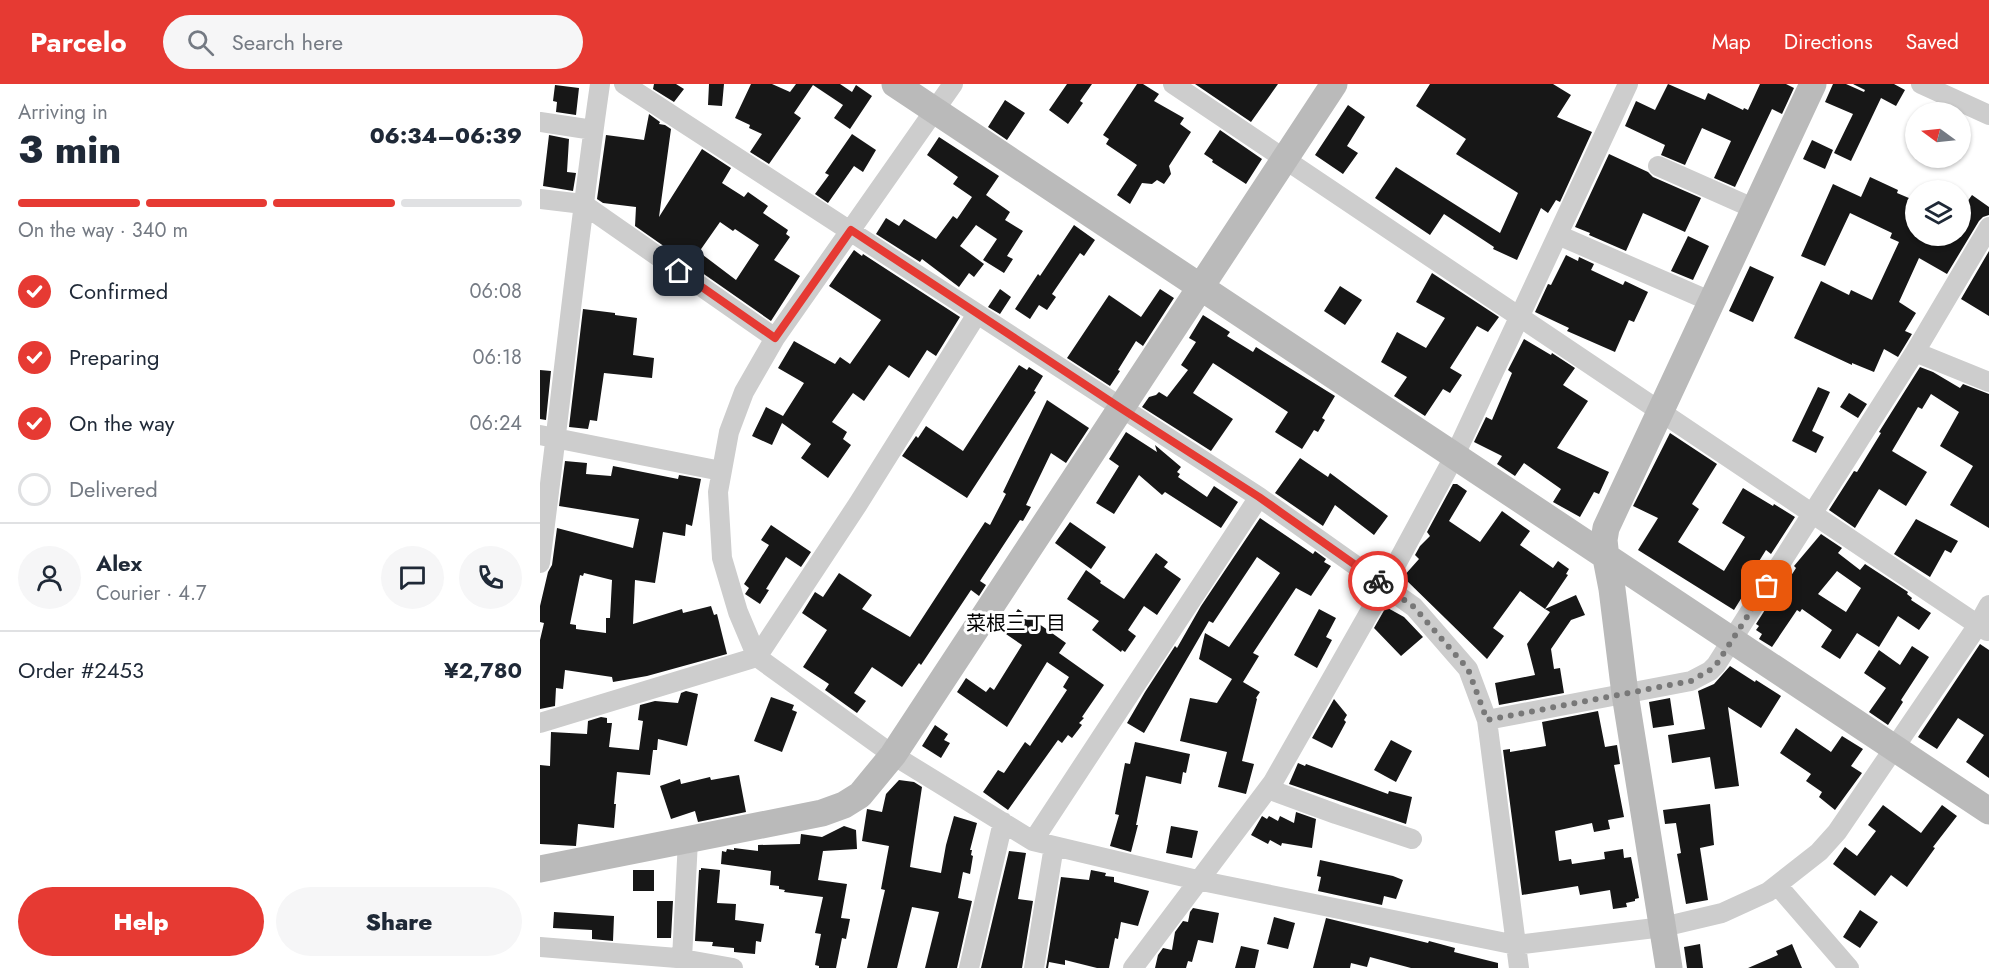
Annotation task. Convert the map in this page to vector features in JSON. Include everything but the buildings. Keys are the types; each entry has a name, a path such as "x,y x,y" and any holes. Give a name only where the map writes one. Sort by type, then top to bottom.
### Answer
{"street":[{"path":"540,563 548,437 600,84"},
{"path":"624,84 1259,497 1414,607 1468,669 1487,720 1519,968"},
{"path":"895,84 1989,811"},
{"path":"953,84 775,338 744,392 729,432 718,492 722,558 738,612 758,657 893,755 1033,841 1197,880 1516,945 1663,927 1722,913 1778,886 1819,852 1837,832 1894,749 1983,629 1989,605"},
{"path":"1173,84 1983,629"},
{"path":"540,868 822,813 844,805 860,795 893,755 1334,84"},
{"path":"1133,968 1197,880 1268,789 1385,585 1454,457 1628,84"},
{"path":"1669,968 1625,693 1604,540 1606,528 1813,84"},
{"path":"1921,84 1989,115"},
{"path":"540,122 593,130"},
{"path":"1658,166 1755,209"},
{"path":"540,199 583,204 775,338"},
{"path":"1487,720 1691,681 1716,665 1915,352 1989,227"},
{"path":"1558,235 1712,302"},
{"path":"540,723 758,657 858,504 977,314"},
{"path":"1915,352 1989,382"},
{"path":"548,437 721,471"},
{"path":"1033,841 1259,497"},
{"path":"1268,789 1412,839"},
{"path":"969,968 1003,822"},
{"path":"678,962 688,840"},
{"path":"1034,968 1054,846"},
{"path":"1778,886 1849,968"},
{"path":"540,946 734,968"}],"way so far":[{"path":"1378,581 1414,607 1468,669 1487,720 1691,681 1716,665 1767,586"}],"district":[{"name":"菜根三丁目","path":"1016,623"}],"route":[{"path":"679,271 775,338 851,230 1259,497 1378,581"}]}
